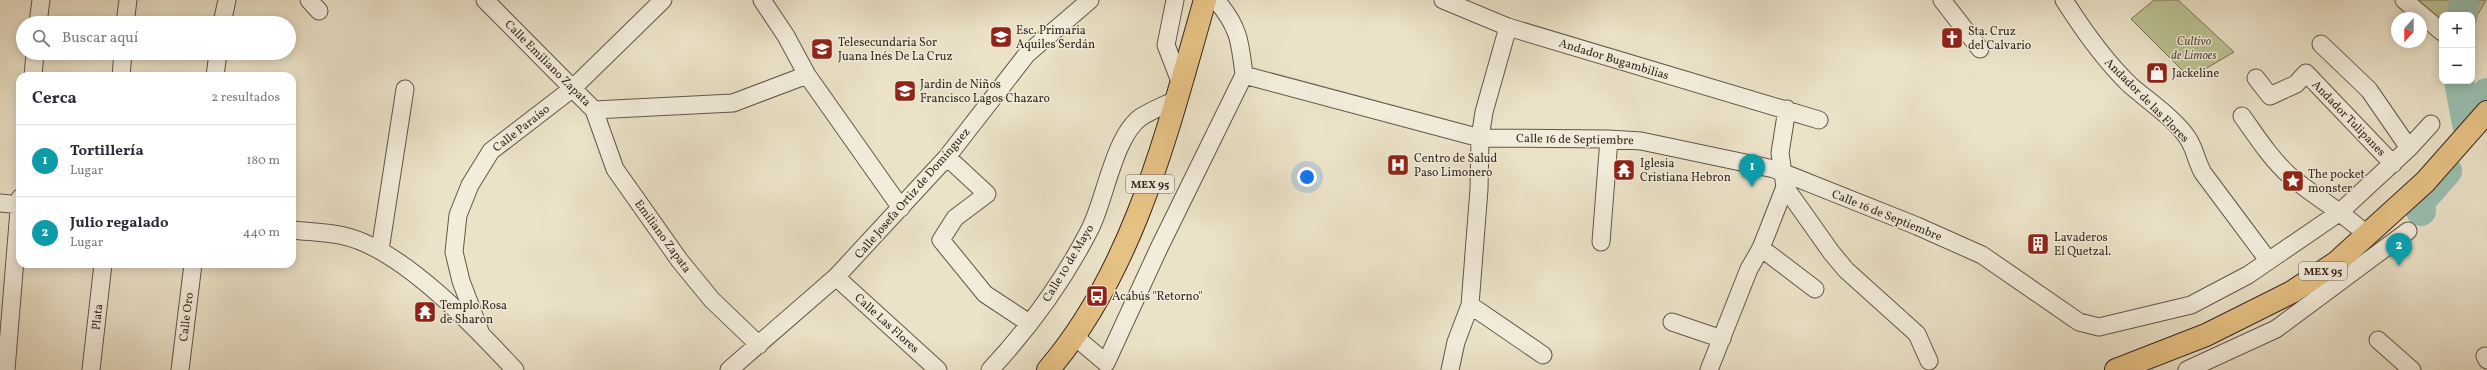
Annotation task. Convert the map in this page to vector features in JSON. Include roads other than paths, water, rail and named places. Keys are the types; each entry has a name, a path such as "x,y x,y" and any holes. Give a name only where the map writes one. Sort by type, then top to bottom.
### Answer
{"highway":[{"name":"MEX 95","path":"1057,365 1121,252 1154,172 1179,92 1205,0"},
{"name":"MEX 95","path":"2116,370 2206,335 2292,292 2337,262 2368,236 2425,182 2487,112"}],"street":[{"path":"39,16 41,0"},
{"path":"126,16 128,0"},
{"path":"224,16 227,0"},
{"name":"Calle Emiliano Zapata","path":"485,0 594,110"},
{"name":"Calle Paraíso","path":"481,334 461,282 454,252 458,215 470,185 491,151 573,88 664,0"},
{"path":"762,0 786,36 807,75 901,208"},
{"name":"Calle Josefa Ortiz de Domínguez","path":"729,370 836,278 947,157 1027,54 1090,0"},
{"path":"1175,0 1166,45 1179,92"},
{"path":"1074,336 1106,363 1159,248 1244,75 1239,35 1227,13 1216,0"},
{"path":"1942,0 1980,49"},
{"name":"Andador de las Flores","path":"2064,0 2104,57 2129,83 2186,135 2193,147 2195,158 2203,173 2268,260"},
{"path":"2404,0 2439,29"},
{"name":"Andador Bugambilias","path":"1450,2 1508,27 1819,120"},
{"path":"1450,370 1456,342 1470,305 1476,258 1480,138 1484,112 1508,27"},
{"path":"2321,44 2369,90 2409,148"},
{"path":"33,72 34,60"},
{"path":"121,72 122,60"},
{"path":"216,72 217,60"},
{"name":"Andador Tulipanes","path":"2256,78 2270,96 2296,84 2306,72 2393,164"},
{"path":"594,110 733,103 807,75"},
{"name":"Calle 16 de Septiembre","path":"1244,75 1480,138 1609,138 1641,141 1784,180 1917,226 1982,255 2079,322 2099,327 2191,305 2248,275 2268,260"},
{"path":"380,250 386,203 405,90"},
{"name":"Calle 10 de Mayo","path":"990,370 1029,323 1045,301 1091,227 1111,169 1126,136 1140,117 1179,92"},
{"name":"Emiliano Zapata","path":"594,110 615,169 680,261 708,295 759,345"},
{"path":"1787,110 1780,154 1784,180 1831,252 1846,270 1917,334 1929,361"},
{"path":"2242,116 2268,152 2290,175 2340,212 2368,236"},
{"path":"2268,260 2340,212 2393,164 2431,124"},
{"path":"1601,242 1609,138"},
{"path":"947,157 987,194 955,218 941,240 985,294 1029,323"},
{"path":"1709,370 1749,269 1761,248 1784,180"},
{"path":"0,202 16,203"},
{"path":"296,230 344,236 380,250 412,272 481,334 515,370"},
{"path":"2186,370 2276,329 2408,231"},
{"path":"1761,248 1815,289"},
{"path":"6,370 16,251"},
{"name":"Plata","path":"91,370 103,268"},
{"name":"Calle Oro","path":"180,370 193,268"},
{"name":"Calle Las Flores","path":"836,278 938,370"},
{"path":"1470,305 1543,355"},
{"path":"1672,322 1722,339"},
{"path":"2378,340 2412,370"}],"waterway":[{"path":"2463,12 2464,0"},
{"path":"2460,84 2467,124"},
{"path":"2467,124 2487,93"},
{"path":"2421,211 2418,204 2447,171"}],"place":[{"name":"Esc. Primaria Aquiles Serdán","path":"1001,37"},
{"name":"Sta. Cruz del Calvario","path":"1952,38"},
{"name":"Telesecundaria Sor Juana Inés De La Cruz","path":"822,49"},
{"name":"Jackeline","path":"2157,73"},
{"name":"Jardin de Niños Francisco Lagos Chazaro","path":"905,91"},
{"name":"Centro de Salud Paso Limonero","path":"1398,165"},
{"name":"Iglesia Cristiana Hebron","path":"1624,170"},
{"name":"The pocket monster","path":"2293,181"},
{"name":"Tortillería","path":"1752,187"},
{"name":"Lavaderos El Quetzal.","path":"2038,244"},
{"name":"Julio regalado","path":"2399,266"},
{"name":"Acabús \"Retorno\"","path":"1097,296"},
{"name":"Templo Rosa de Sharon","path":"425,312"}],"park label":[{"name":"Cultivo de Limoes","path":"2194,48"}]}
